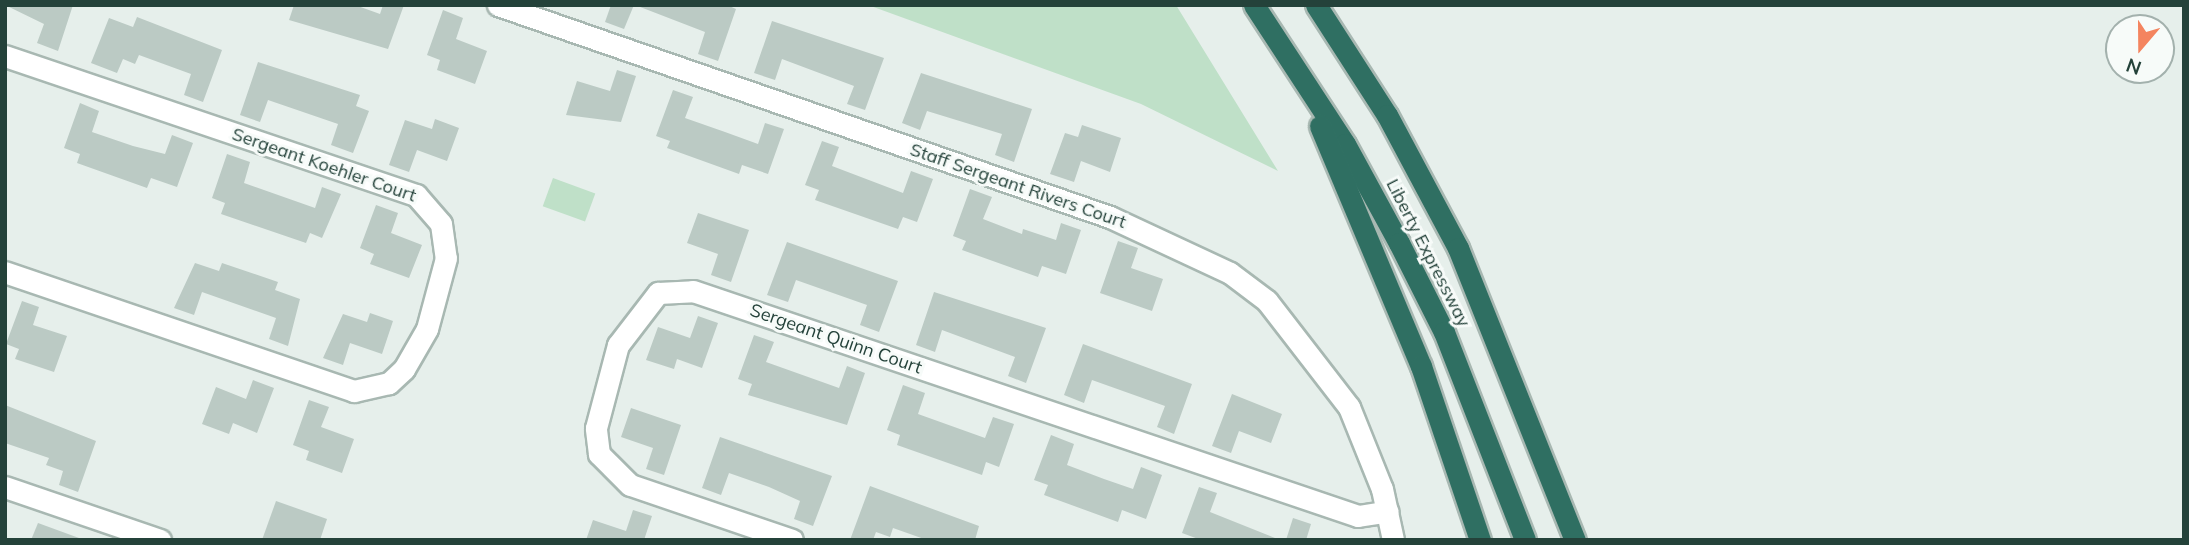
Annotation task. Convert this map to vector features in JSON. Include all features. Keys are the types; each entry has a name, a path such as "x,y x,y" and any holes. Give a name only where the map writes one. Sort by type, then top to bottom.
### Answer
{"highway":[{"name":"Liberty Expressway","path":"1254,5 1279,39 1345,144 1444,332 1525,540"},
{"name":"Liberty Expressway","path":"1316,5 1387,115 1458,248 1575,540"},
{"path":"1279,39 1356,203 1480,540"}],"street":[{"name":"Staff Sergeant Rivers Court","path":"498,5 1110,217 1230,273 1267,300 1318,360 1349,407 1388,512 1393,540"},
{"name":"Sergeant Koehler Court","path":"5,55 416,195 441,224 446,258 427,329 404,369 389,383 354,391 5,272"},
{"name":"Sergeant Quinn Court","path":"792,540 630,485 599,454 596,428 618,345 658,293 693,291 1358,516 1388,512"},
{"path":"5,487 160,540"}],"green space":[{"path":"868,5 1176,5 1278,171 1141,104"},
{"path":"553,178 595,193 585,222 543,206"}],"building":[{"path":"5,5 73,5 58,51 37,43 44,24"},
{"path":"294,5 355,5 380,14 383,5 404,5 388,49 289,20"},
{"path":"611,5 634,5 624,29 605,22"},
{"path":"635,5 727,5 736,9 718,61 698,54 705,32"},
{"path":"443,10 463,18 456,39 487,51 475,84 437,70 440,60 427,55"},
{"path":"137,17 222,50 203,102 184,95 191,74 139,55 135,64 123,59 117,73 91,63 109,18 133,27"},
{"path":"772,21 884,58 865,110 847,104 854,86 782,59 775,80 754,73"},
{"path":"258,62 360,95 356,106 369,111 353,153 331,145 338,124 268,100 260,122 240,115"},
{"path":"617,70 636,76 621,122 566,115 577,81 610,91"},
{"path":"921,73 1032,109 1014,162 995,155 1002,134 927,111 920,130 902,123"},
{"path":"673,90 693,97 685,118 758,144 765,123 784,129 768,174 742,165 739,174 667,148 670,141 656,136"},
{"path":"80,103 99,111 92,132 165,154 172,135 193,143 177,187 151,178 147,188 77,163 80,154 64,148"},
{"path":"435,119 459,128 447,161 417,150 409,172 389,165 405,120 432,129"},
{"path":"1082,125 1121,138 1110,172 1081,161 1074,182 1050,174 1065,133 1078,137"},
{"path":"822,141 839,147 832,166 903,193 911,171 933,179 917,222 903,217 898,229 815,200 819,190 805,185"},
{"path":"227,154 250,162 244,183 315,208 322,187 341,194 322,238 310,233 306,243 221,214 225,203 212,198"},
{"path":"970,189 992,197 983,219 1022,234 1023,229 1056,240 1061,223 1081,230 1066,274 1042,266 1038,277 962,250 966,241 953,236"},
{"path":"376,205 398,213 391,233 422,245 409,278 370,264 374,254 360,248"},
{"path":"698,213 749,230 731,282 711,275 718,254 687,243"},
{"path":"1118,241 1138,248 1131,268 1163,279 1152,311 1100,293"},
{"path":"787,242 898,281 879,332 860,325 867,305 796,280 788,302 767,295"},
{"path":"195,263 219,271 222,263 278,282 275,290 300,299 288,346 269,339 276,318 202,292 194,315 174,308"},
{"path":"934,292 1046,328 1026,383 1008,376 1015,357 942,330 935,352 916,345"},
{"path":"22,301 39,307 33,325 67,336 54,372 15,359 19,349 6,344"},
{"path":"370,313 393,321 382,354 350,343 343,365 323,358 343,314 367,322"},
{"path":"698,316 718,323 702,368 677,359 674,369 646,360 658,327 690,338"},
{"path":"754,335 774,342 766,362 839,388 847,366 865,373 847,425 748,395 752,384 738,379"},
{"path":"1083,344 1192,384 1174,434 1157,427 1165,406 1092,380 1084,403 1064,395"},
{"path":"253,380 274,388 257,433 233,423 229,434 202,424 216,387 246,399"},
{"path":"903,385 925,393 918,414 985,438 993,417 1014,424 999,467 986,462 982,475 897,445 900,435 887,430"},
{"path":"1232,394 1282,414 1271,443 1239,431 1231,453 1212,446"},
{"path":"309,400 329,407 321,427 354,439 342,473 306,460 309,451 293,445"},
{"path":"5,405 96,441 78,492 59,485 63,471 46,465 49,458 5,443"},
{"path":"631,408 681,425 664,475 646,469 653,448 621,437"},
{"path":"1051,435 1074,444 1067,465 1104,479 1133,489 1141,467 1162,475 1146,519 1122,510 1118,522 1044,495 1048,485 1034,480"},
{"path":"720,437 832,476 813,526 794,519 800,501 729,473 721,495 702,488"},
{"path":"870,486 979,526 975,540 927,540 893,528 890,537 876,532 873,540 850,540"},
{"path":"1199,487 1217,493 1210,512 1280,540 1201,540 1182,533"},
{"path":"276,501 327,519 320,540 262,540"},
{"path":"633,510 652,516 644,540 586,540 593,520 626,531"},
{"path":"1293,518 1311,524 1306,540 1286,540"},
{"path":"38,523 79,538 79,540 31,540"}]}
